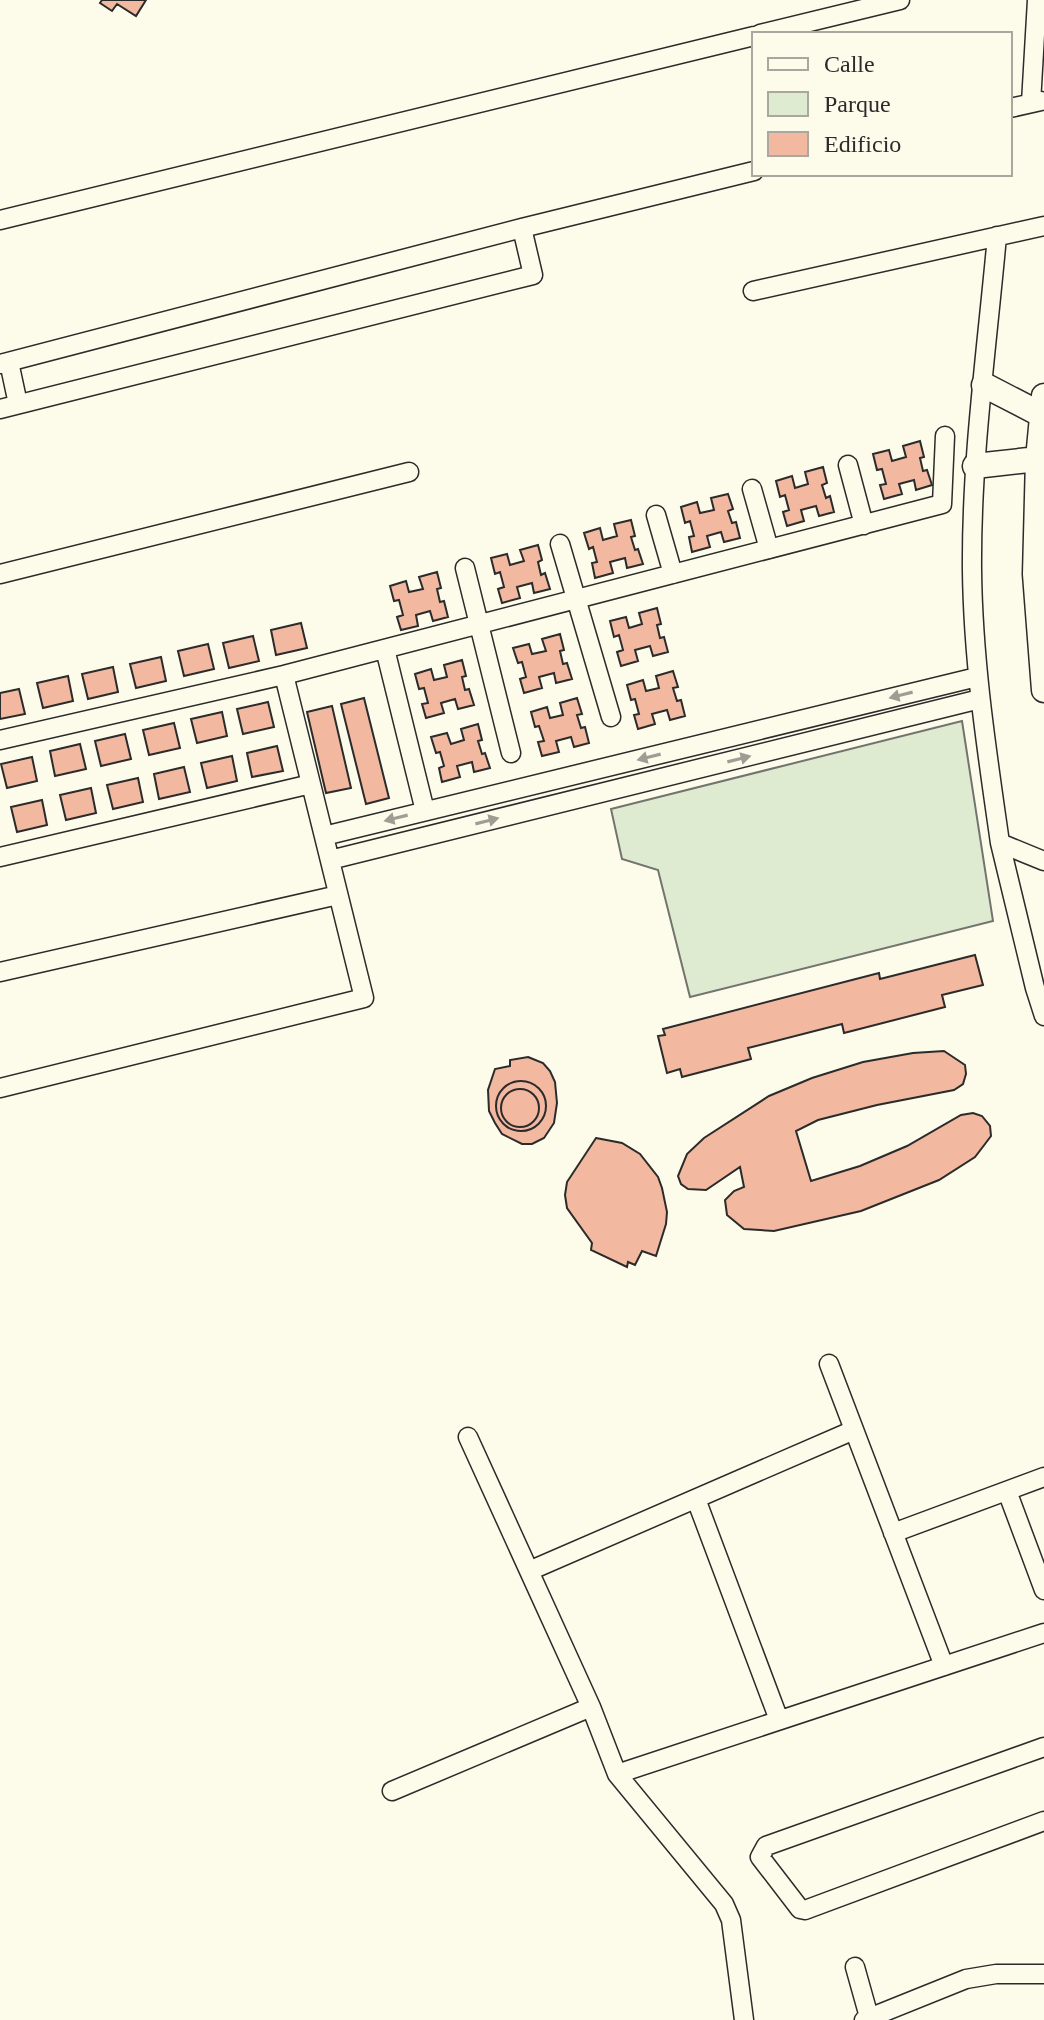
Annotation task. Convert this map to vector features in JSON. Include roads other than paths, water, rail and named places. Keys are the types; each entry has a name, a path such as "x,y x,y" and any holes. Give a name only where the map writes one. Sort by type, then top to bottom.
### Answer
{"main road":[{"path":"984,385 1043,405 1038,459 1035,574 1044,690"},
{"path":"975,466 1038,459"}],"street":[{"path":"768,32 900,0"},
{"path":"1012,108 1038,102 1040,35 1037,0"},
{"path":"0,220 752,36"},
{"path":"522,228 533,275 9,407 4,363 522,228 752,171"},
{"path":"753,291 1044,226"},
{"path":"997,236 975,466 972,569 977,677 1000,843 1044,1016"},
{"path":"0,740 284,675 942,504 945,436"},
{"path":"848,465 864,525"},
{"path":"0,574 409,472"},
{"path":"752,489 769,549"},
{"path":"656,515 673,574"},
{"path":"560,544 611,717"},
{"path":"465,568 511,753"},
{"path":"385,649 425,811"},
{"path":"0,1088 364,998 284,675"},
{"path":"324,836 977,677"},
{"path":"330,860 980,699"},
{"path":"615,765 621,787"},
{"path":"0,857 311,784"},
{"path":"1000,843 1044,861"},
{"path":"0,972 338,895"},
{"path":"829,1364 944,1666"},
{"path":"529,1571 854,1430"},
{"path":"468,1437 591,1707 617,1774 724,1904 731,1920 744,2020"},
{"path":"893,1533 1044,1477"},
{"path":"1007,1491 1044,1590"},
{"path":"696,1499 779,1720"},
{"path":"617,1774 1044,1633"},
{"path":"392,1791 591,1707"},
{"path":"1044,1747 766,1846 760,1857 800,1909 805,1910 1044,1821"},
{"path":"855,1967 866,2018 966,1979 996,1974 1044,1974"}]}
